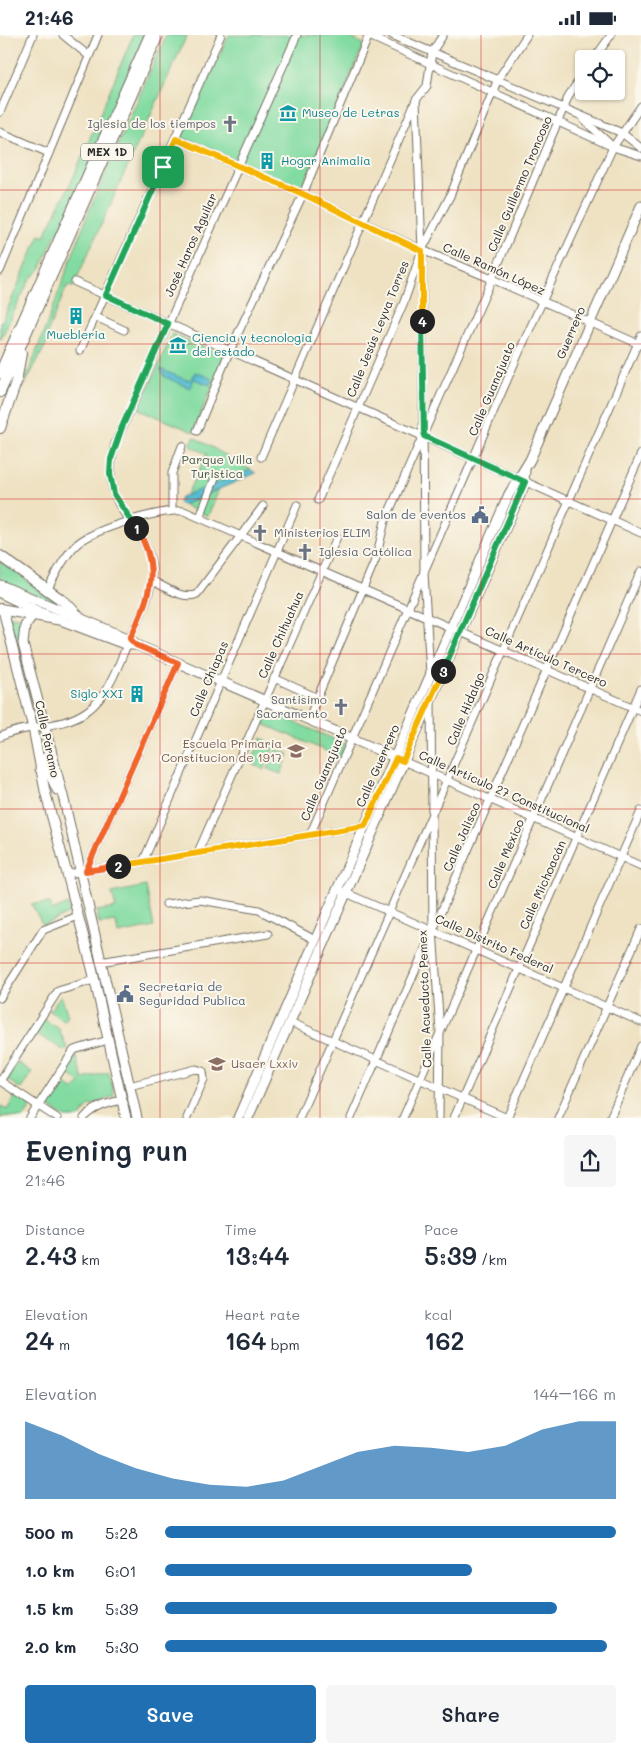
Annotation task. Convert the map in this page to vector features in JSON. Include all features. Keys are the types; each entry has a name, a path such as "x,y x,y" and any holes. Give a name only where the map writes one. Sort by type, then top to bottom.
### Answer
{"highway":[{"name":"MEX 1D","path":"0,373 150,35"},
{"name":"MEX 1D","path":"0,392 158,35"},
{"path":"0,355 21,325"},
{"path":"0,428 16,382 22,344"},
{"path":"0,416 16,382"},
{"path":"0,556 66,603 82,619"},
{"path":"2,609 62,620"}],"main road":[{"name":"Guerrero","path":"521,480 641,206"},
{"name":"Calle Guerrero","path":"238,1118 315,939 341,891 400,760 430,674 450,627 521,480"},
{"name":"Calle Guerrero","path":"248,1118 290,1022 365,826 431,699 521,480"},
{"name":"Calle Artículo 27 Constitucional","path":"0,585 82,619 131,643 400,760"},
{"name":"Calle Artículo 27 Constitucional","path":"0,593 62,620 131,643"},
{"name":"Calle Páramo","path":"2,609 33,728 40,769 68,874"},
{"name":"Calle Páramo","path":"32,616 25,626 23,644 83,872"},
{"path":"51,749 40,769 48,770 64,800"},
{"path":"83,872 100,962 137,1118"},
{"path":"68,874 127,1118"}],"street":[{"path":"0,112 32,35"},
{"path":"63,35 88,56"},
{"path":"0,271 98,35"},
{"path":"80,351 221,35"},
{"name":"José Haros Aguilar","path":"0,737 14,731 46,727 75,718 97,702 131,643 148,596 151,580 148,551 114,494 110,474 111,459 122,427 297,35"},
{"path":"198,431 230,351 303,194 368,35 613,147 641,156"},
{"path":"392,35 622,133 641,147"},
{"path":"261,457 416,100 427,86 432,52 442,35"},
{"name":"Calle Jesús Leyva Torres","path":"318,500 404,302 422,251 450,196 498,79 527,35"},
{"path":"600,50 611,35"},
{"name":"Calle Guillermo Troncoso","path":"308,720 364,589 378,551 385,521 424,436 474,315 492,279 569,95 575,86"},
{"path":"416,100 422,251 424,573 430,674"},
{"name":"Calle Guanajuato","path":"310,835 542,303 613,147 641,106"},
{"path":"575,112 595,127 613,147"},
{"path":"0,132 49,153"},
{"name":"Calle Ramón López","path":"176,139 303,194 422,251 492,279 639,345"},
{"path":"75,281 641,533"},
{"path":"96,317 124,330"},
{"name":"Calle Hidalgo","path":"299,1118 568,501 639,345 641,335"},
{"path":"172,510 172,473 182,446"},
{"name":"Calle Jalisco","path":"351,1118 641,455"},
{"path":"200,517 216,475"},
{"name":"Calle Chiapas","path":"143,862 219,681 278,552 297,505"},
{"path":"151,580 185,596 195,595 242,536 263,506"},
{"name":"Calle Artículo Tercero","path":"47,590 76,545 94,534 160,512 184,511 460,632 504,649 641,711"},
{"name":"Calle Chihuahua","path":"198,852 337,537"},
{"name":"Calle México","path":"403,1118 641,571"},
{"path":"83,872 178,663"},
{"path":"274,678 318,698"},
{"name":"Calle Michoacán","path":"454,1118 641,689"},
{"name":"Calle Acueducto Pemex","path":"431,699 433,930 440,1031 440,1118"},
{"name":"Calle Artículo 27 Constitucional","path":"400,760 641,866"},
{"path":"290,1022 507,1118 562,988 641,811"},
{"path":"68,874 365,826"},
{"name":"Calle Distrito Federal","path":"341,891 641,1022"},
{"path":"166,904 200,900 258,910 315,939"},
{"path":"0,998 43,930 78,916"},
{"path":"558,1118 641,929"},
{"path":"100,962 268,934"},
{"path":"57,1118 0,1081 58,991 72,985 94,981"},
{"path":"30,1118 74,1050 108,1039"},
{"path":"610,1118 641,1046"},
{"path":"129,1086 196,1069 203,1071 204,1079 187,1118"},
{"path":"84,1118 96,1108 122,1100"}],"green space":[{"path":"133,35 147,35 60,231 55,236 40,270 30,279 0,340 0,321 2,322 40,234 44,237 75,174"},
{"path":"166,35 187,35 73,287 67,286 46,336 50,337 22,390 89,211"},
{"path":"229,35 344,35 364,44 301,191 182,137"},
{"path":"172,334 225,356 193,432 139,409"},
{"name":"Parque Villa Turistica","path":"194,437 251,470 186,496 207,454 190,446"},
{"name":"Parque Villa Turistica","path":"220,487 208,516 183,505"},
{"path":"0,561 70,611 0,580"},
{"path":"8,615 23,618 18,638 15,638"},
{"path":"19,646 39,717 35,718"},
{"path":"267,710 345,744 340,757 261,723"},
{"path":"262,738 275,745 264,770 251,763"},
{"path":"277,749 289,754 281,774 268,769"},
{"path":"146,886 154,927 118,934 116,922 99,924 97,911 116,908 112,893"},
{"path":"50,903 52,911 68,904 70,913 43,925 31,904"},
{"path":"61,995 68,1016 64,1021 49,1011"},
{"path":"44,1019 59,1029 67,1048 65,1051 35,1033"},
{"path":"75,1054 83,1079 109,1072 114,1096 89,1106 79,1118 66,1118 44,1104 59,1080 74,1090 80,1083 64,1070"},
{"path":"17,1062 32,1072 21,1089 6,1079"},
{"path":"16,1094 32,1104 24,1118 6,1116 0,1118 0,1105 7,1110"}],"water":[{"path":"160,369 186,380 192,379 195,372 212,379 210,385 194,379 190,388 165,377"},
{"path":"251,470 256,473 183,505 178,503 181,497"}],"place":[{"name":"Museo de Letras","path":"288,113"},
{"name":"Iglesia de los tiempos","path":"230,124"},
{"name":"Hogar Animalia","path":"267,161"},
{"name":"Muebleria","path":"76,316"},
{"name":"Ciencia y tecnologia del estado","path":"178,345"},
{"name":"Salon de eventos","path":"480,515"},
{"name":"Ministerios ELIM","path":"260,533"},
{"name":"Iglesia Católica","path":"305,552"},
{"name":"Siglo XXI","path":"137,694"},
{"name":"Santisimo Sacramento","path":"341,707"},
{"name":"Escuela Primaria Constitucion de 1917","path":"296,751"},
{"name":"Secretaria de Seguridad Publica","path":"125,994"},
{"name":"Usaer Lxxiv","path":"217,1064"}],"route":[{"path":"176,139 303,194 422,251 424,436 525,482 403,761 396,758 365,826 86,871 178,663 136,645 130,639 148,596 152,572 148,551 142,538 114,494 110,474 115,444 168,324 106,295 163,167 176,139"}]}
